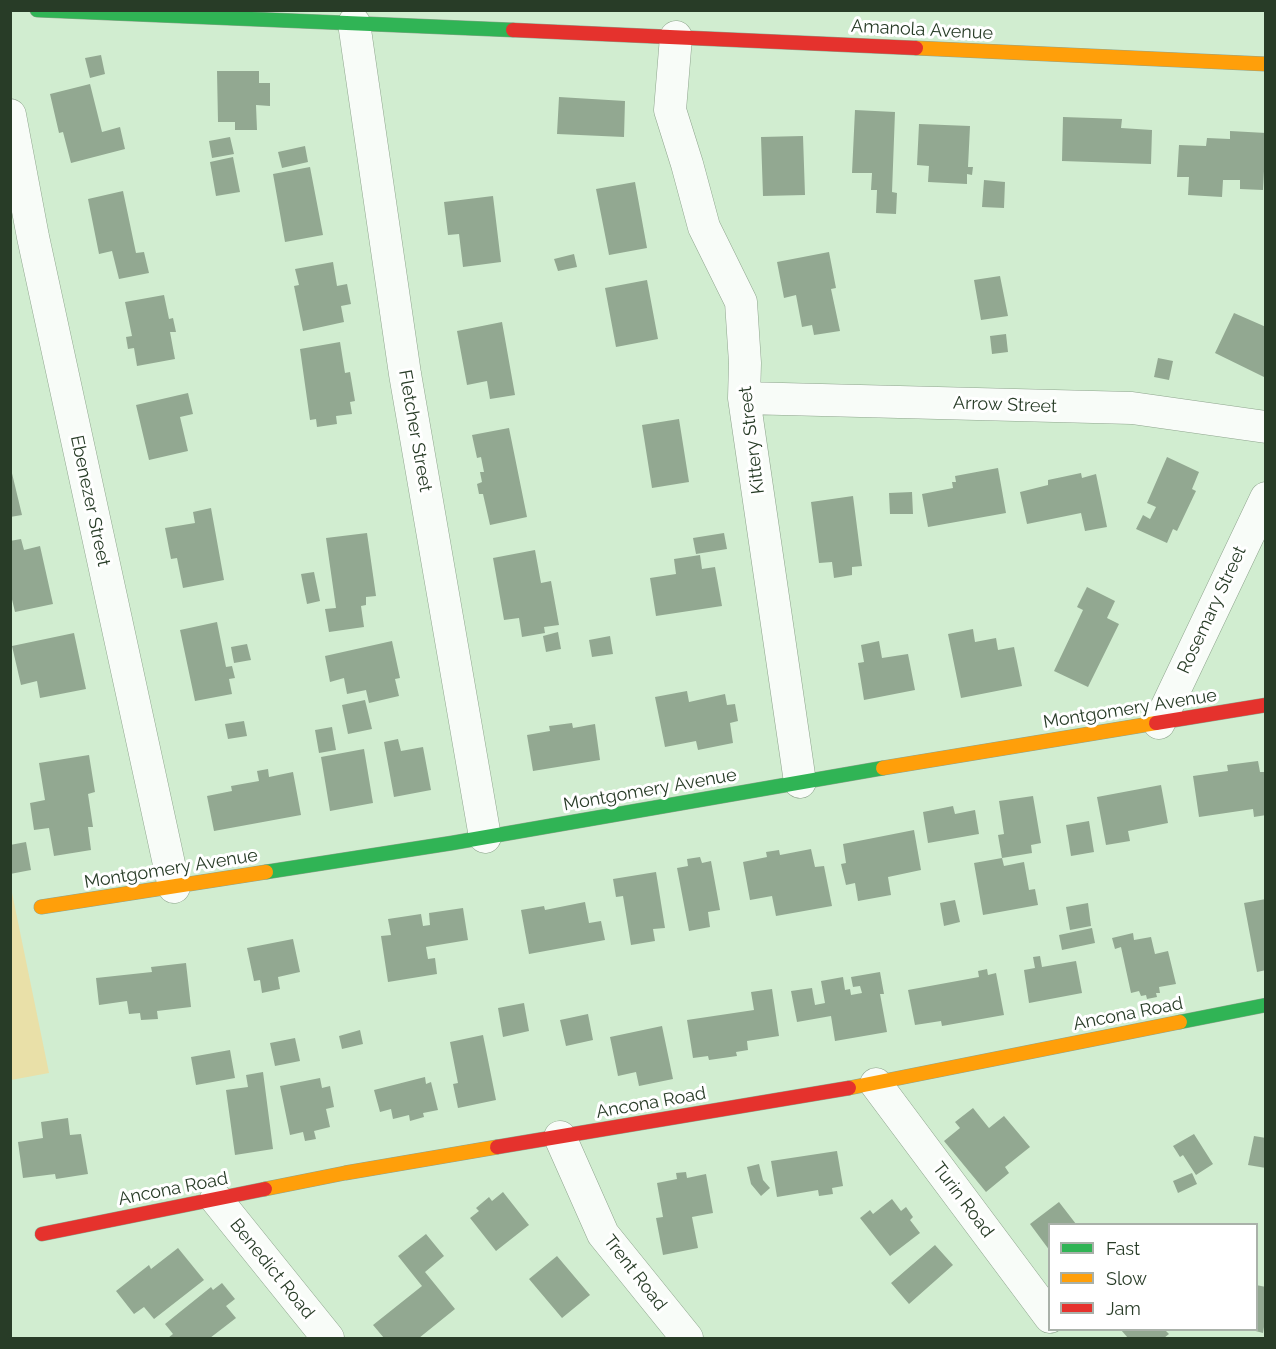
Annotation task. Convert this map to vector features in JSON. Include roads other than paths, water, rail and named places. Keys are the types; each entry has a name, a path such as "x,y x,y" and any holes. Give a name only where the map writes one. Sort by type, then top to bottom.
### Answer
{"street":[{"name":"Amanola Avenue","path":"37,10 1266,64"},
{"name":"Fletcher Street","path":"354,23 405,374 485,837"},
{"name":"Kittery Street","path":"676,37 670,110 704,227 741,302 745,363 744,398 800,782"},
{"name":"Ebenezer Street","path":"10,115 36,249 174,887"},
{"name":"Arrow Street","path":"744,398 1132,408 1266,428"},
{"name":"Rosemary Street","path":"1159,723 1266,498"},
{"name":"Montgomery Avenue","path":"41,907 485,837 1266,705"},
{"name":"Ancona Road","path":"42,1234 345,1173 876,1084 1266,1005"},
{"name":"Turin Road","path":"876,1084 1048,1314"},
{"name":"Trent Road","path":"560,1137 603,1234 687,1338"},
{"name":"Benedict Road","path":"216,1199 328,1338"}]}
